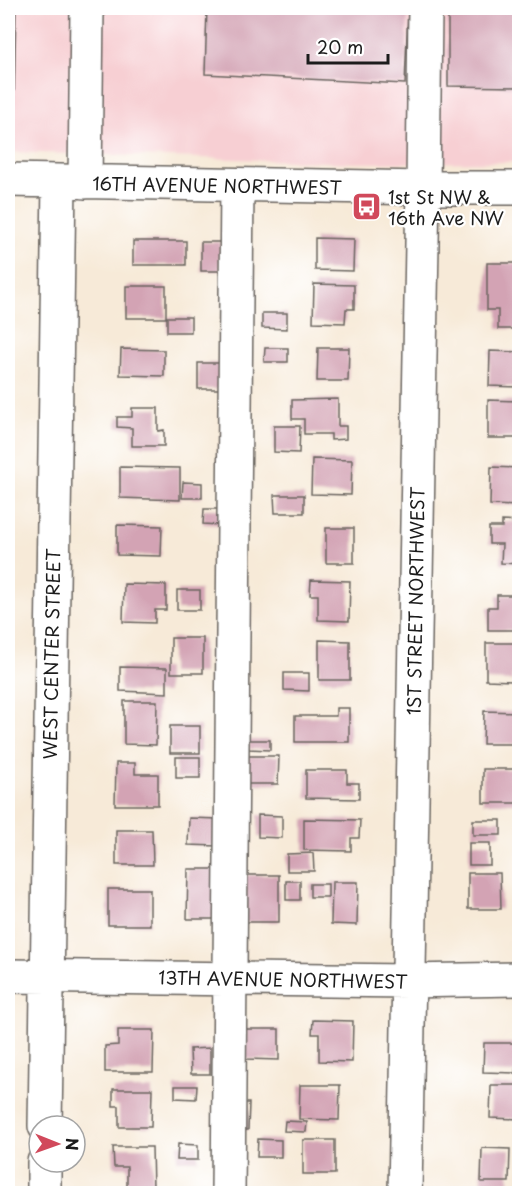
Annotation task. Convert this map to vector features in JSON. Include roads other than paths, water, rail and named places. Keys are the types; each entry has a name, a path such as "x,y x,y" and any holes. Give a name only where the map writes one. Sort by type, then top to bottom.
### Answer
{"street":[{"name":"WEST CENTER STREET","path":"45,1114 47,976 72,182 87,8"},
{"name":"1ST STREET NORTHWEST","path":"405,1194 425,8"},
{"name":"16TH AVENUE NORTHWEST","path":"8,180 519,188"},
{"path":"228,1194 237,185"},
{"name":"13TH AVENUE NORTHWEST","path":"8,976 408,981 519,979"},
{"path":"44,1174 44,1194"}],"place":[{"name":"1st St NW & 16th Ave NW","path":"367,206"}]}
